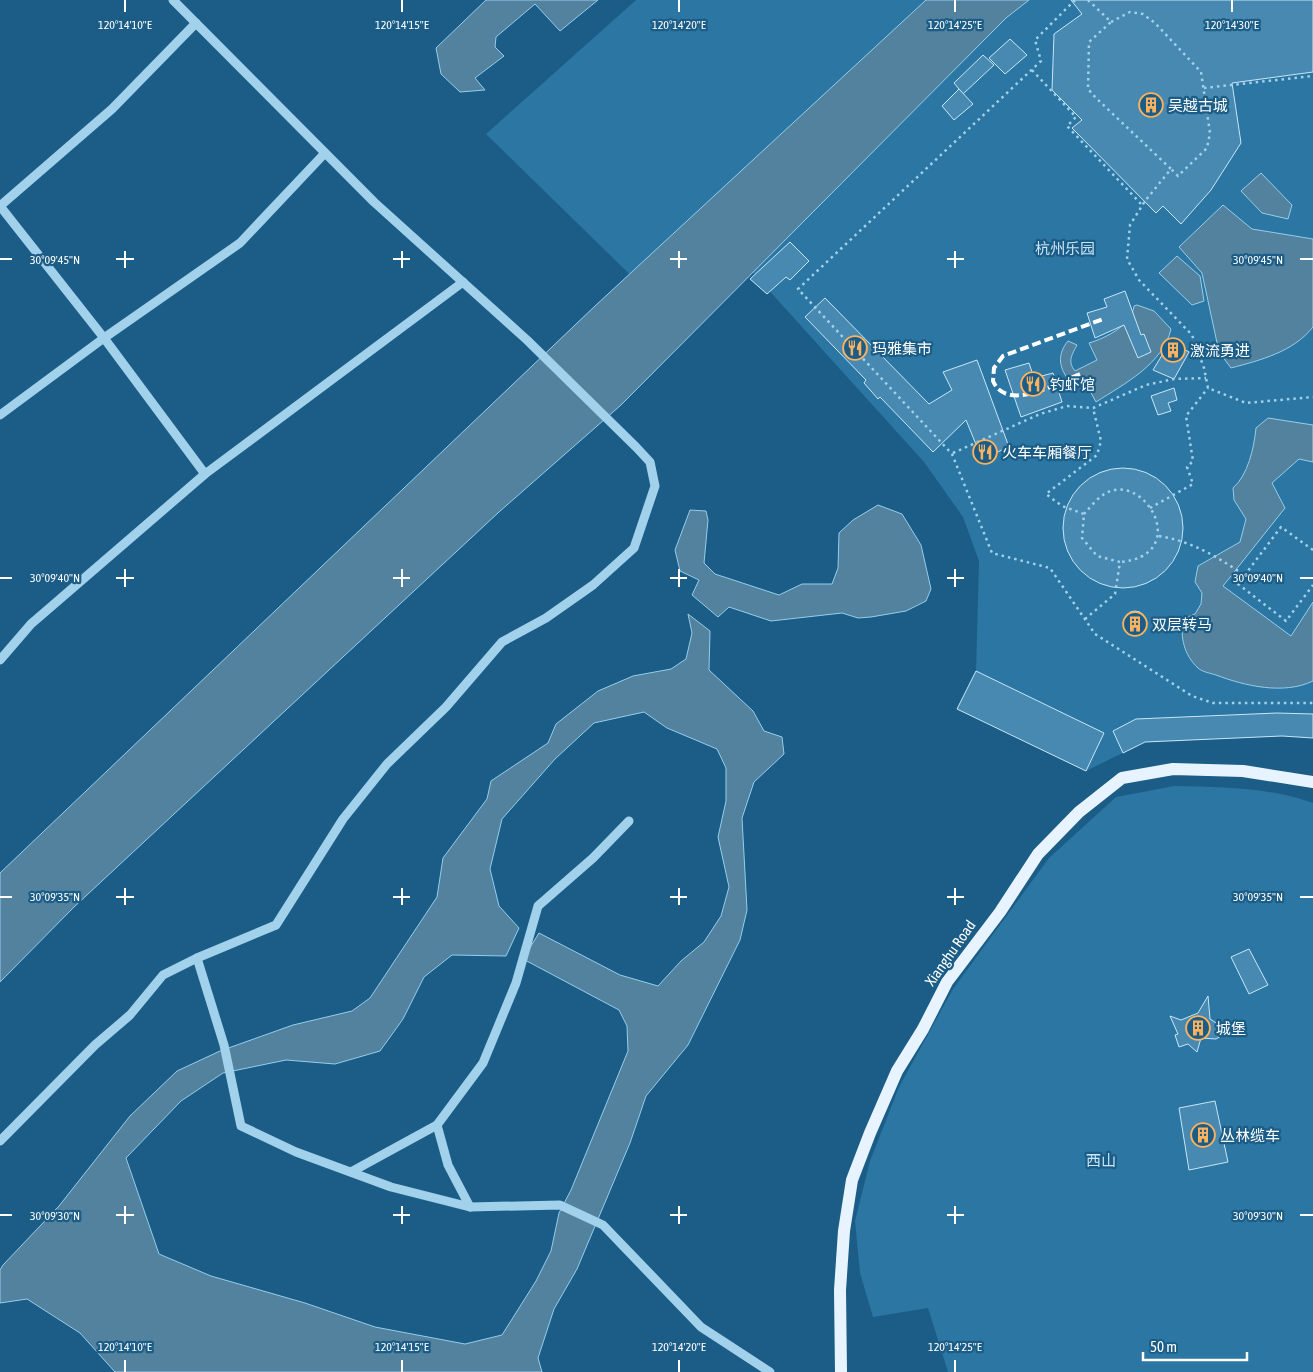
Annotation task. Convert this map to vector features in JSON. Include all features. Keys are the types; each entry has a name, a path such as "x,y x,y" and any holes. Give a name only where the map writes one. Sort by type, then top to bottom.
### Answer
{"main road":[{"name":"Xianghu Road","path":"841,1372 840,1290 844,1231 852,1180 897,1071 923,1029 946,982 1000,912 1038,854 1079,812 1122,778 1173,769 1243,771 1313,782"}],"street":[{"path":"0,1141 95,1045 130,1015 163,975 196,958 276,925 348,812 387,764 446,707 502,642 546,618 593,585 634,548 655,486 650,462 607,418 533,346 374,202 173,0"},
{"path":"196,22 112,109 0,206 104,338 205,474"},
{"path":"0,415 104,338 240,243 325,153"},
{"path":"0,660 31,624 205,474 463,282"},
{"path":"351,1172 437,1125 483,1063 516,983 538,906 593,858 628,821"},
{"path":"196,958 224,1045 230,1081 241,1126 296,1152 391,1187 470,1206 560,1205 603,1225 700,1327 770,1372"},
{"path":"437,1125 448,1165 470,1206"}],"path":[{"path":"1075,0 1035,40 1041,61 798,289 952,454 992,553 1050,568 1095,634 1192,696 1213,703 1313,703"},
{"path":"1088,0 1111,22"},
{"path":"1130,12 1143,14 1201,72 1210,133 1207,148 1178,176 1088,89 1089,42 1111,22 1130,12"},
{"path":"1032,70 1076,117 1066,126 1142,205"},
{"path":"1204,88 1313,76"},
{"path":"1150,508 1193,484 1187,467 1193,461 1186,416 1208,388 1192,335 1154,292 1139,280 1127,259 1130,225 1142,205 1171,169"},
{"path":"952,454 1040,414 1067,406 1093,408 1146,385 1174,379 1206,378"},
{"path":"1208,388 1246,403 1313,397"},
{"path":"1084,514 1062,506 1046,494 1097,455 1101,440 1093,408"},
{"path":"1112,490 1130,490 1146,502 1150,508 1159,536 1152,550 1134,561 1120,562 1097,556 1082,538 1084,514 1097,500 1112,490"},
{"path":"1313,550 1281,527 1238,584 1286,621 1313,585"},
{"path":"1159,536 1174,538 1216,556 1244,575"},
{"path":"1086,620 1115,594 1120,562"},
{"path":"1309,592 1313,595"}],"green space":[{"name":"杭州乐园","path":"636,0 1313,0 1313,738 1282,736 1145,742 1086,771 957,709 976,671 979,561 963,517 924,462 726,243 660,304 486,134"},
{"name":"西山","path":"1174,786 1262,791 1313,803 1313,1372 948,1372 928,1308 873,1317 860,1273 855,1221 870,1161 899,1087 953,989 1049,858 1116,797"}],"shaded area":[{"path":"486,0 598,0 560,31 535,4 496,37 495,47 504,56 475,78 485,90 460,92 441,74 436,48"},
{"path":"926,0 1029,0 1006,18 621,405 499,512 74,907 0,982 0,873 595,306"},
{"path":"1261,173 1292,205 1288,219 1262,213 1241,191"},
{"path":"1223,205 1252,229 1313,239 1313,327 1296,343 1276,354 1231,368 1219,352 1202,273 1179,247"},
{"path":"1177,256 1200,276 1204,301 1192,305 1159,273"},
{"path":"1137,305 1154,311 1171,329 1167,341 1160,353 1141,372 1096,402 1083,378 1068,379 1062,369 1060,360 1062,350 1068,341 1077,345 1071,361 1075,371 1097,360 1089,343 1117,330 1129,319 1134,306"},
{"path":"1268,418 1313,425 1313,462 1299,459 1272,483 1285,508 1223,586 1291,636 1313,602 1313,681 1290,688 1264,687 1239,683 1198,668 1186,652 1182,632 1183,619 1195,614 1201,604 1202,593 1195,582 1198,566 1240,542 1246,519 1234,500 1233,488 1246,469 1254,444 1256,428"},
{"path":"878,505 902,514 921,545 931,589 926,601 906,611 858,618 842,613 771,621 729,607 718,617 692,595 699,580 680,571 675,550 690,510 706,511 708,520 704,563 715,574 779,595 802,584 832,584 838,568 839,533 853,520"},
{"path":"688,614 710,631 709,670 753,711 764,731 782,737 784,754 754,782 742,818 747,910 740,940 688,1045 646,1096 630,1143 577,1269 554,1309 538,1358 542,1372 115,1372 80,1333 27,1299 0,1303 0,1270 3,1265 59,1206 130,1116 177,1071 220,1051 293,1025 352,1011 370,998 437,897 443,858 487,799 491,781 548,743 556,724 598,691 633,676 671,669 686,659 692,633","holes":["644,712 667,728 717,749 726,768 726,801 718,837 729,887 721,916 704,942 681,961 658,986 620,975 539,933 523,959 619,1010 627,1026 628,1051 571,1190 559,1213 551,1251 536,1281 502,1335 465,1344 375,1327 305,1303 211,1276 159,1254 126,1158 181,1101 223,1073 286,1060 335,1064 380,1051 403,1019 424,977 452,955 506,956 519,928 499,906 490,869 502,819 555,759 594,723"]}],"building":[{"name":"吴越古城","path":"1071,0 1313,0 1313,72 1232,83 1241,143 1211,190 1181,224 1163,206 1156,213 1072,128 1082,120 1052,90 1054,34 1082,14"},
{"path":"1010,39 1027,55 1005,74 989,58"},
{"path":"983,55 994,65 963,94 954,83"},
{"path":"959,89 973,104 954,120 942,106"},
{"path":"790,242 809,261 790,280 786,277 767,294 750,279"},
{"path":"1125,291 1141,335 1144,334 1151,352 1138,358 1124,325 1095,338 1087,313 1107,307 1104,299"},
{"name":"玛雅集市","path":"825,298 929,404 952,390 943,372 977,360 1009,447 982,459 966,420 933,452 880,397 878,399 864,383 866,380 805,317"},
{"path":"1170,342 1189,352 1174,379 1153,370"},
{"name":"钓虾馆","path":"1029,363 1034,378 1053,373 1062,402 1021,417 1005,370"},
{"path":"1174,388 1177,400 1168,403 1171,411 1158,415 1151,396"},
{"path":"1123,468 1146,472 1166,485 1179,505 1183,528 1179,551 1166,571 1146,584 1123,588 1100,584 1080,571 1067,551 1063,528 1067,505 1080,485 1100,472"},
{"name":"双层转马","path":"1135,611 1143,614 1146,622 1143,630 1135,633 1127,630 1124,622 1127,614"},
{"path":"976,671 1104,733 1086,771 957,709"},
{"path":"1277,713 1313,714 1313,738 1282,736 1145,742 1123,753 1113,731 1136,719"},
{"path":"1249,949 1268,985 1249,994 1231,957"},
{"name":"城堡","path":"1208,996 1210,1019 1221,1026 1221,1036 1216,1039 1201,1038 1197,1052 1188,1044 1179,1047 1175,1035 1178,1034 1170,1016 1181,1020 1198,1013"},
{"name":"丛林缆车","path":"1215,1101 1228,1162 1189,1170 1179,1108"}],"railway":[{"path":"1080,374 1046,389 1021,395 1009,395 1000,390 993,381 994,368 1003,356 1103,319"}],"place":[{"name":"吴越古城","path":"1151,105"},
{"name":"玛雅集市","path":"855,348"},
{"name":"激流勇进","path":"1173,350"},
{"name":"钓虾馆","path":"1033,384"},
{"name":"火车车厢餐厅","path":"985,452"},
{"name":"双层转马","path":"1135,624"},
{"name":"城堡","path":"1198,1028"},
{"name":"丛林缆车","path":"1203,1135"}]}
